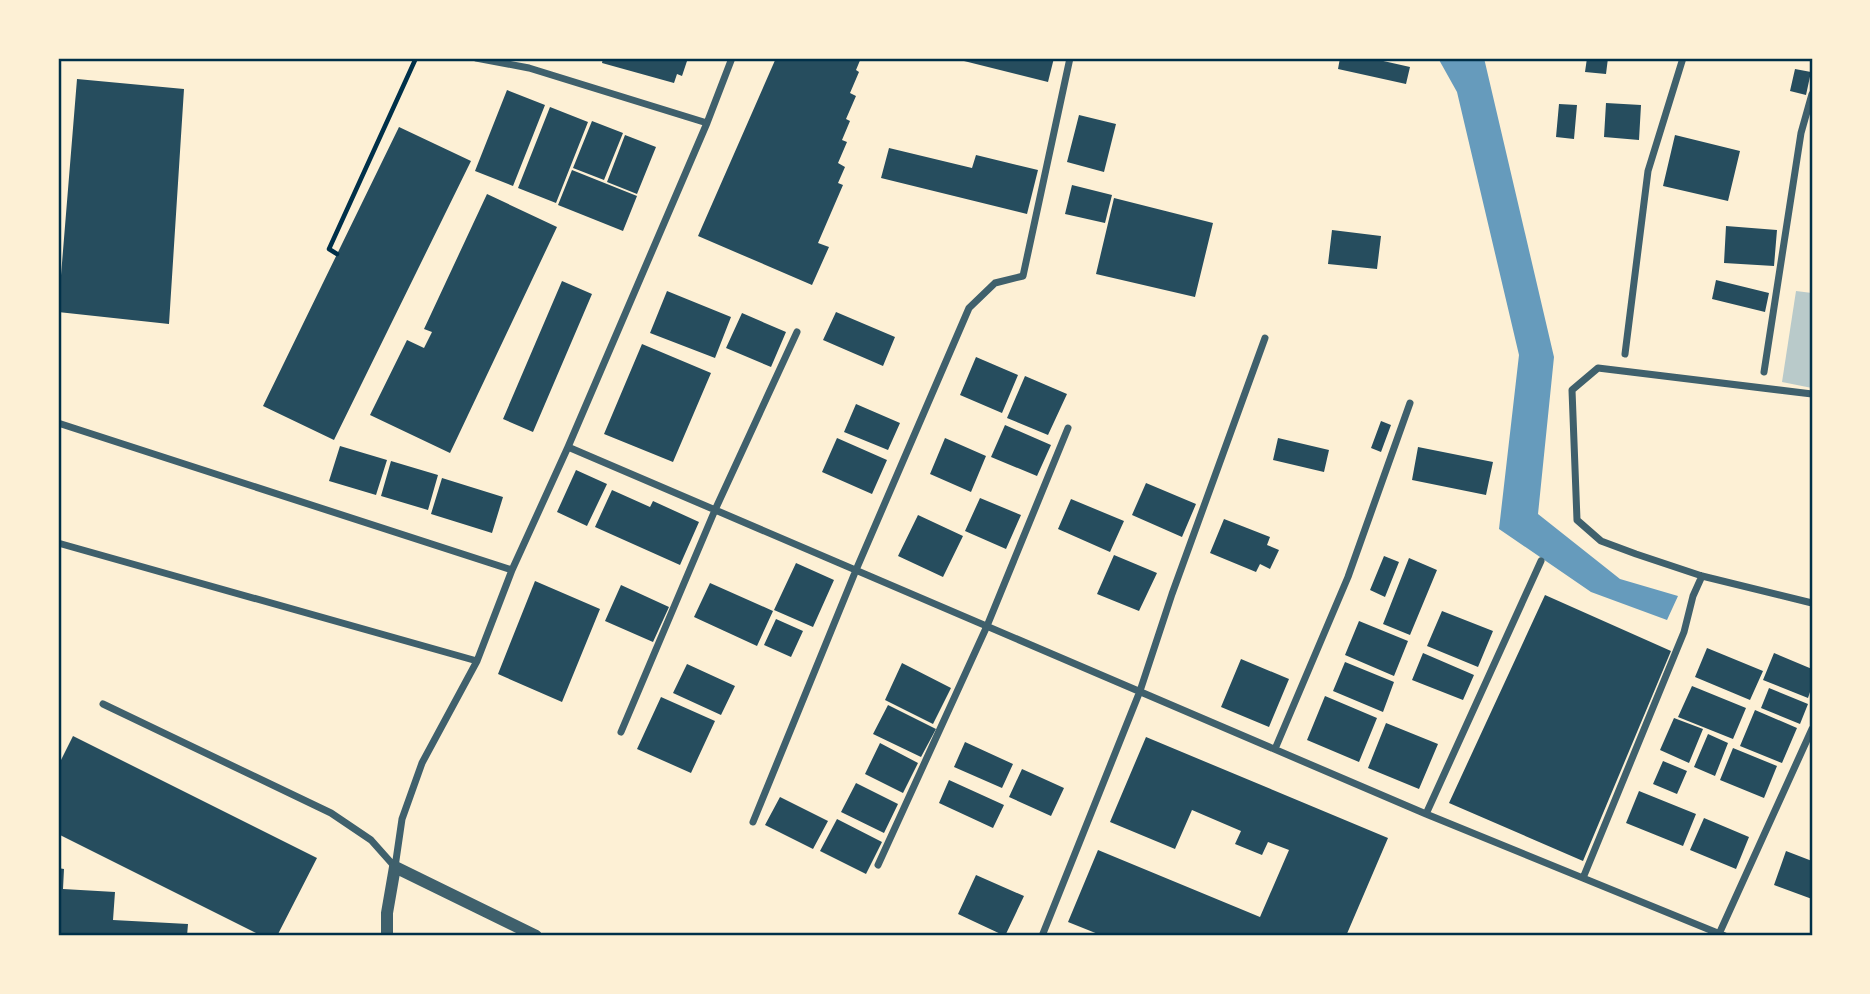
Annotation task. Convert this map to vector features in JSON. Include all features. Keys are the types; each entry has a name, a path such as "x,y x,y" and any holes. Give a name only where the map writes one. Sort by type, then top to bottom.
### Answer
{"street":[{"path":"476,58 529,68 707,123"},
{"path":"387,936 387,913 402,819 422,763 477,661 512,569 568,447 707,123 732,58"},
{"path":"753,821 856,570 969,308 995,283 1023,276 1070,58"},
{"path":"1625,354 1648,171 1683,58"},
{"path":"1764,372 1801,133 1812,94"},
{"path":"621,732 715,510 797,332"},
{"path":"1042,936 1140,691 1172,594 1265,338"},
{"path":"1812,394 1598,368 1572,390 1577,520 1601,541 1702,576 1812,603"},
{"path":"1275,750 1348,577 1410,403"},
{"path":"58,423 512,569"},
{"path":"878,865 987,626 1068,428"},
{"path":"568,447 1426,814 1722,935 1812,729"},
{"path":"58,543 477,661"},
{"path":"1426,814 1541,561"},
{"path":"1583,878 1684,632 1693,596 1702,576"},
{"path":"103,704 331,813 371,840 395,867 536,936"}],"path":[{"path":"337,254 329,248 416,58"}],"shaded area":[{"path":"1796,291 1812,293 1812,388 1782,382"}],"water":[{"path":"1438,58 1484,58 1554,357 1538,514 1620,579 1678,596 1667,620 1591,592 1499,529 1519,355 1457,92"}],"building":[{"path":"603,58 688,58 682,76 677,74 674,83 602,63"},
{"path":"776,58 861,58 856,70 859,72 850,93 856,96 846,119 850,121 842,140 847,142 838,163 845,167 838,183 843,185 818,243 829,247 812,285 698,236"},
{"path":"952,58 1054,58 1048,82"},
{"path":"1340,58 1370,58 1410,67 1406,84 1338,69"},
{"path":"1587,58 1608,58 1606,74 1585,72"},
{"path":"1795,69 1811,72 1806,95 1790,91"},
{"path":"77,79 184,89 169,324 58,312"},
{"path":"507,90 545,105 513,186 475,171"},
{"path":"1606,103 1641,105 1639,140 1604,137"},
{"path":"1559,104 1577,105 1574,139 1556,137"},
{"path":"550,107 588,122 556,203 518,188"},
{"path":"1079,115 1116,124 1104,172 1067,162"},
{"path":"592,121 623,133 604,180 573,168"},
{"path":"399,127 471,161 334,440 263,406"},
{"path":"625,135 656,147 637,194 607,182"},
{"path":"1675,135 1740,151 1728,201 1663,186"},
{"path":"889,148 972,168 976,155 1038,170 1027,214 881,178"},
{"path":"572,170 637,196 623,231 558,205"},
{"path":"1072,185 1112,195 1105,223 1065,214"},
{"path":"487,194 557,227 450,453 370,415 407,340 424,348 432,332 424,329"},
{"path":"1114,198 1213,223 1195,297 1096,274"},
{"path":"1726,226 1777,230 1774,266 1724,263"},
{"path":"1332,230 1381,236 1377,269 1328,264"},
{"path":"1716,280 1769,293 1765,312 1712,299"},
{"path":"562,281 592,294 533,432 503,419"},
{"path":"667,291 731,317 715,358 650,333"},
{"path":"836,312 895,337 883,366 823,340"},
{"path":"742,313 786,332 771,367 726,348"},
{"path":"642,344 711,373 673,462 604,434"},
{"path":"976,357 1018,375 1002,413 960,395"},
{"path":"1025,376 1067,394 1048,435 1007,418"},
{"path":"856,404 900,423 888,450 844,432"},
{"path":"1381,421 1391,425 1381,452 1371,448"},
{"path":"1005,425 1051,445 1037,476 991,457"},
{"path":"837,438 887,460 872,494 822,472"},
{"path":"945,438 986,456 971,492 930,474"},
{"path":"1278,438 1329,450 1324,472 1273,460"},
{"path":"340,446 387,460 376,495 329,481"},
{"path":"1418,447 1493,462 1486,495 1412,480"},
{"path":"391,461 438,475 428,510 381,496"},
{"path":"576,470 607,484 587,526 557,512"},
{"path":"442,478 503,497 492,533 431,514"},
{"path":"1146,483 1196,504 1182,537 1132,515"},
{"path":"612,490 650,507 653,501 699,522 680,565 595,527"},
{"path":"980,498 1021,515 1006,549 965,531"},
{"path":"1071,499 1124,521 1110,552 1058,529"},
{"path":"918,515 963,536 943,577 898,556"},
{"path":"1224,519 1270,537 1267,545 1279,550 1270,569 1260,564 1256,572 1210,553"},
{"path":"1114,555 1157,573 1139,611 1097,594"},
{"path":"1384,556 1399,562 1385,597 1370,590"},
{"path":"1409,558 1437,570 1410,635 1383,624"},
{"path":"796,563 834,580 813,627 774,610"},
{"path":"535,581 600,609 562,702 498,674"},
{"path":"710,583 773,611 757,646 694,617"},
{"path":"621,585 669,607 653,642 605,621"},
{"path":"1545,595 1671,651 1583,861 1449,803"},
{"path":"1442,611 1493,631 1478,667 1427,646"},
{"path":"776,619 803,631 791,657 764,645"},
{"path":"1359,621 1408,641 1394,676 1345,655"},
{"path":"1707,648 1763,671 1750,700 1695,677"},
{"path":"1423,653 1474,675 1463,700 1412,680"},
{"path":"1774,653 1812,669 1812,686 1808,698 1763,680"},
{"path":"1241,659 1289,679 1269,727 1221,707"},
{"path":"1345,662 1394,682 1383,712 1333,691"},
{"path":"902,663 951,688 933,724 885,700"},
{"path":"687,664 735,686 721,715 673,693"},
{"path":"1692,686 1746,708 1733,739 1678,717"},
{"path":"1769,688 1808,704 1800,724 1761,708"},
{"path":"1325,696 1377,718 1359,762 1307,740"},
{"path":"661,697 715,721 691,773 637,749"},
{"path":"888,705 936,729 921,757 873,734"},
{"path":"1755,710 1797,728 1782,763 1740,746"},
{"path":"1674,718 1703,729 1689,763 1660,750"},
{"path":"1386,723 1438,744 1419,789 1368,768"},
{"path":"1708,734 1728,743 1715,776 1694,767"},
{"path":"73,736 317,858 277,936 262,936 58,834 58,766"},
{"path":"1146,737 1388,838 1346,936 1103,936 1068,922 1098,850 1260,917 1289,850 1268,842 1262,855 1235,844 1241,831 1192,810 1175,849 1110,822"},
{"path":"965,742 1013,764 1002,788 954,767"},
{"path":"880,743 918,763 903,793 865,774"},
{"path":"1733,748 1777,766 1764,798 1720,780"},
{"path":"1663,761 1687,771 1677,794 1653,784"},
{"path":"1022,769 1064,788 1051,816 1009,797"},
{"path":"949,780 1004,805 993,828 939,803"},
{"path":"856,783 898,804 884,833 841,812"},
{"path":"1639,791 1696,814 1683,846 1626,823"},
{"path":"780,797 828,821 813,849 765,825"},
{"path":"1704,818 1749,837 1736,869 1690,850"},
{"path":"837,819 882,842 866,874 820,851"},
{"path":"1786,851 1812,861 1812,899 1774,885"},
{"path":"58,868 64,869 63,889 115,892 113,920 188,924 187,936 58,936"},
{"path":"976,875 1024,896 1005,936 958,914"}]}
